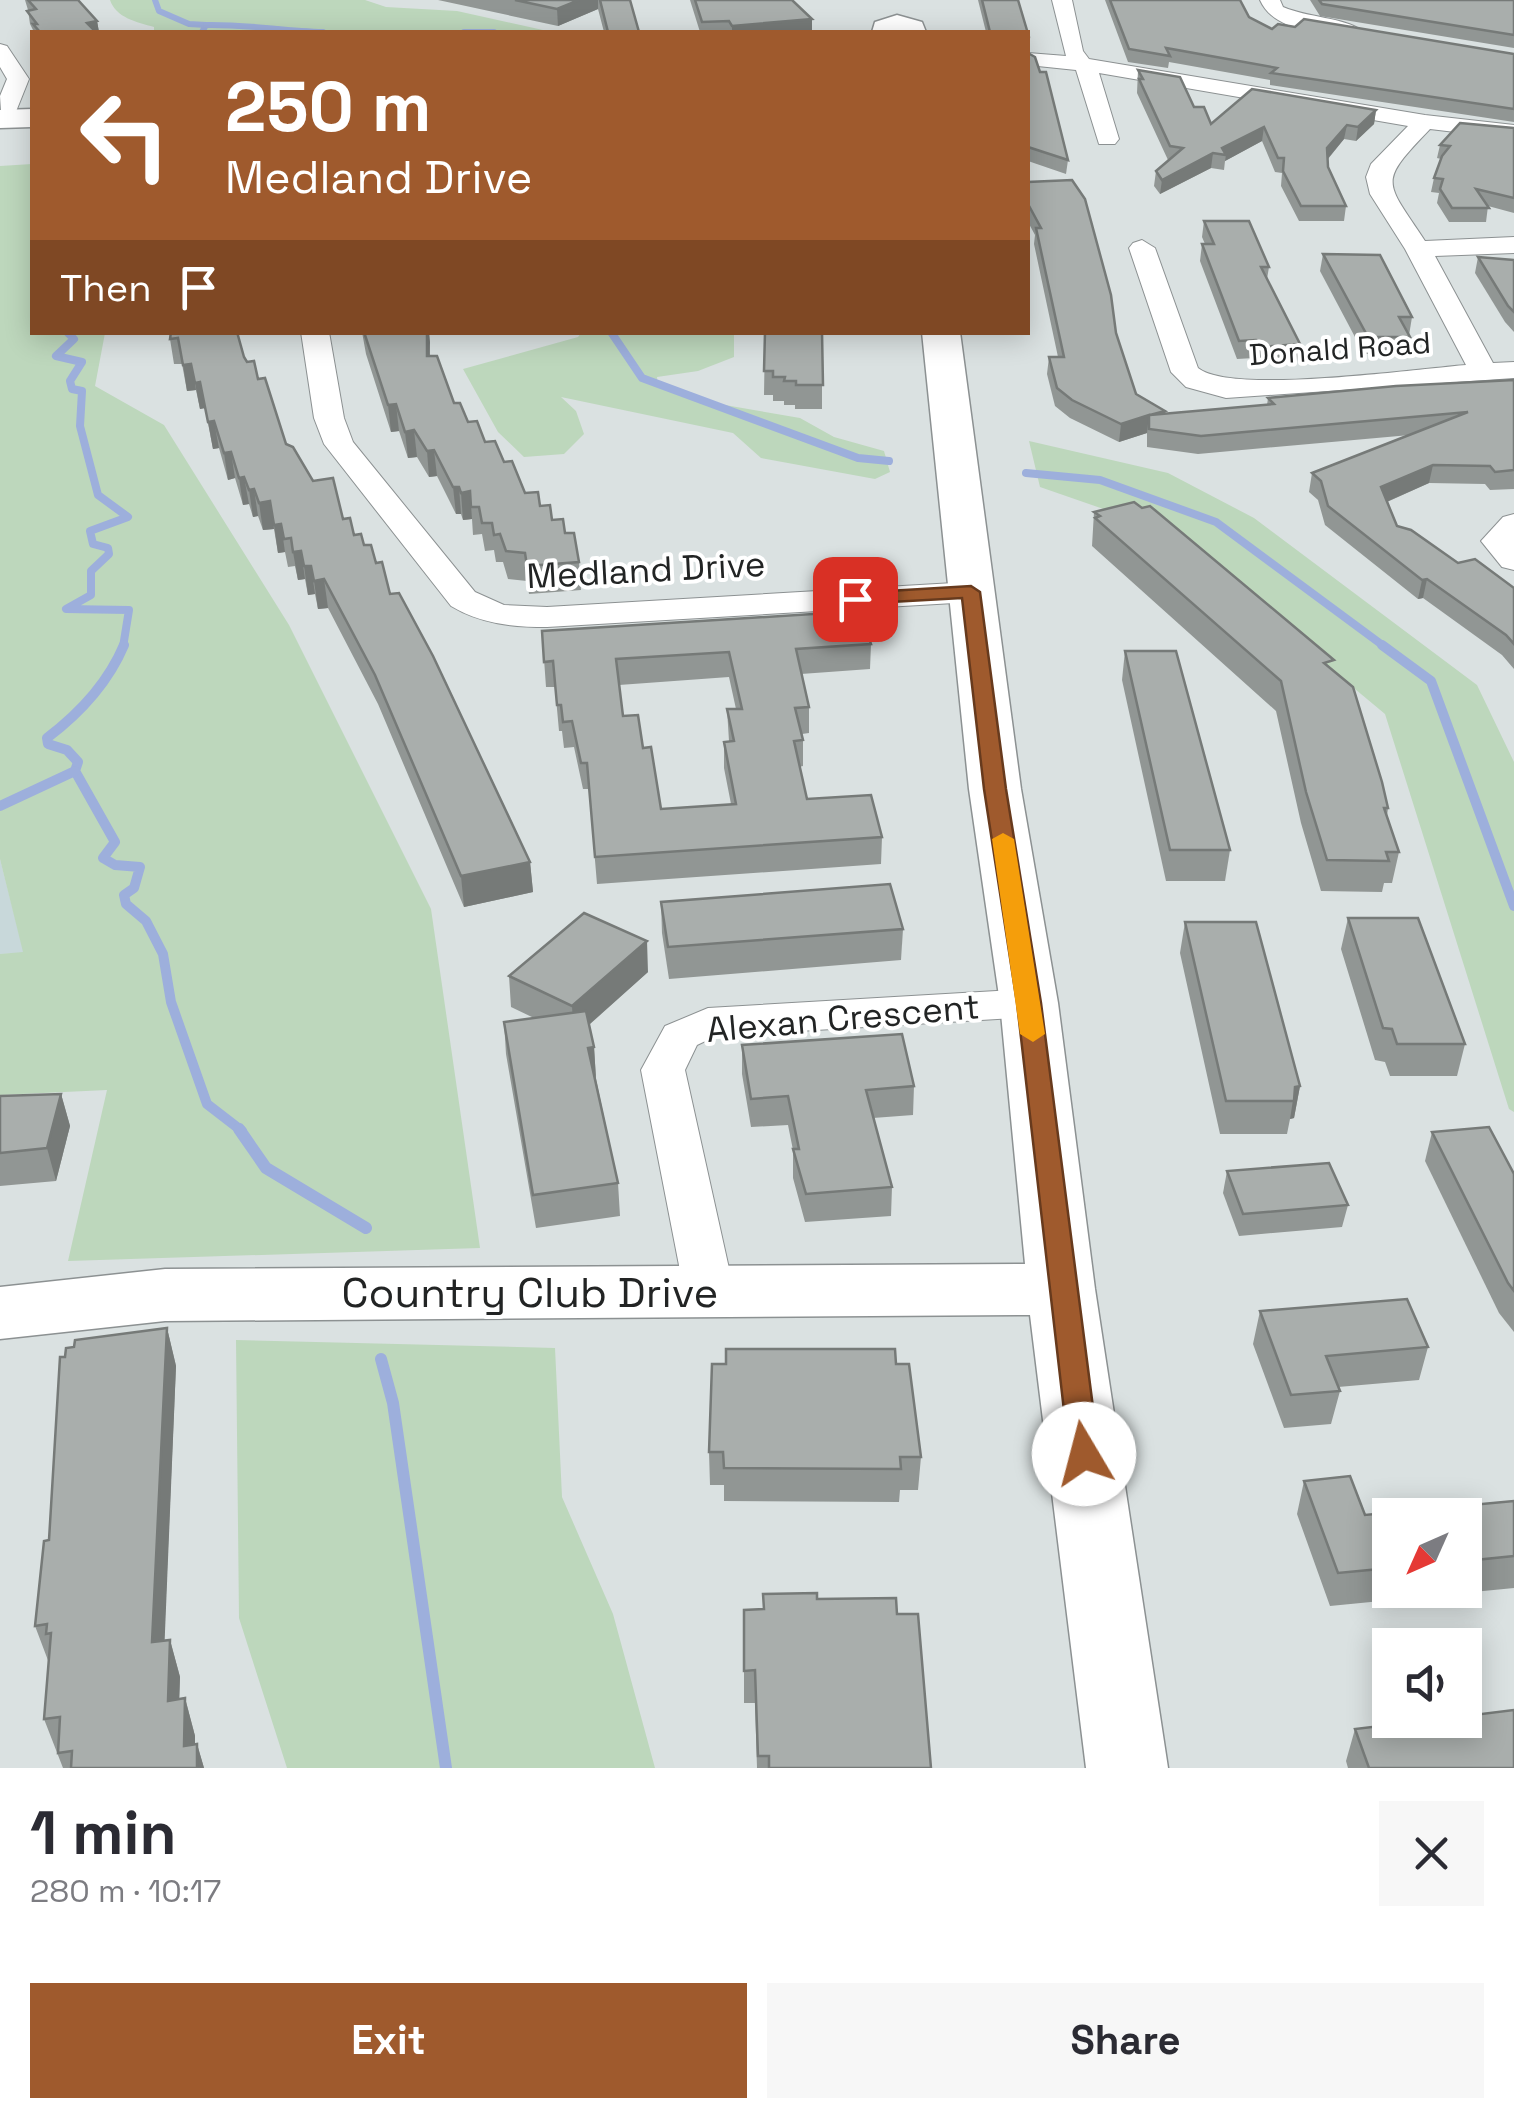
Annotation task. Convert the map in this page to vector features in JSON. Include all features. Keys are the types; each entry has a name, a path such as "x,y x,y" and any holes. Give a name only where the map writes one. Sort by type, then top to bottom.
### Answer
{"main road":[{"path":"941,335 995,789 1029,1003 1061,1289 1127,1768"},
{"name":"Country Club Drive","path":"0,1313 165,1295 1061,1289"}],"street":[{"path":"1062,0 1073,51 1088,72 1107,139"},
{"path":"1270,0 1275,11 1299,22 1373,34"},
{"path":"0,50 18,79 12,119"},
{"path":"1030,59 1082,64 1425,122 1514,132"},
{"path":"1425,122 1383,164 1378,177 1382,194 1418,248 1482,371"},
{"path":"1418,248 1514,245"},
{"name":"Donald Road","path":"1142,248 1185,372 1196,381 1226,389 1268,389 1514,370"},
{"name":"Medland Drive","path":"315,335 329,418 339,444 463,600 479,610 506,617 547,617 971,592"},
{"path":"1514,524 1497,541 1514,560"},
{"name":"Alexan Crescent","path":"709,1290 663,1070 680,1036 708,1022 1029,1003"}],"shaded area":[{"path":"0,859 24,953 0,954"}],"green space":[{"path":"110,0 365,0 386,7 457,11 543,30 154,30 122,15"},
{"path":"30,164 30,335 105,335 95,386 164,425 289,625 431,909 480,1248 68,1261 107,1090 0,1095 0,954 23,952 0,859 0,166"},
{"path":"734,335 734,357 698,371 657,377 658,387 690,399 800,418 834,437 884,451 890,472 875,479 761,458 733,433 561,397 576,411 584,434 564,454 524,457 498,432 463,369 578,337"},
{"path":"1029,441 1168,473 1254,518 1477,685 1514,762 1514,1112 1509,1109 1385,714 1164,530 1040,487"},
{"path":"236,1340 555,1348 562,1497 613,1614 655,1768 287,1768 239,1618"}],"building":[{"path":"28,0 78,0 97,21 87,23 94,30 38,30 27,11 36,9"},
{"path":"515,0 579,0 557,9"},
{"path":"600,0 630,0 638,30 608,30"},
{"path":"695,0 792,0 812,19 732,26 729,21 702,22"},
{"path":"982,0 1018,0 1027,30 990,30"},
{"path":"1110,0 1240,0 1249,17 1272,29 1278,24 1295,27 1304,19 1514,54 1514,109 1271,73 1277,68 1166,48 1170,56 1129,49"},
{"path":"1319,0 1514,0 1514,35 1322,4"},
{"path":"1030,54 1040,72 1046,72 1068,160 1030,148"},
{"path":"1138,70 1180,77 1194,107 1204,107 1211,124 1252,89 1376,110 1358,127 1347,125 1327,148 1328,167 1346,206 1301,206 1283,171 1284,158 1278,158 1264,127 1222,148 1226,155 1213,153 1162,180 1156,171 1183,148 1170,146"},
{"path":"1460,123 1514,128 1514,198 1476,189 1489,208 1452,208 1440,189 1443,179 1434,178 1450,146 1440,145"},
{"path":"1072,180 1085,199 1111,295 1116,333 1136,394 1165,411 1150,415 1274,404 1268,398 1514,380 1514,470 1495,472 1490,466 1433,465 1381,487 1397,526 1411,530 1458,563 1475,559 1514,588 1514,644 1427,579 1422,580 1328,506 1321,481 1312,473 1468,412 1201,436 1149,429 1149,415 1121,424 1072,400 1057,388 1049,357 1064,357 1036,228 1041,228 1030,208 1030,182"},
{"path":"1204,221 1249,221 1269,267 1261,267 1300,344 1262,347 1256,340 1239,341 1202,244 1214,244"},
{"path":"1323,254 1380,255 1412,317 1399,317 1410,337 1368,337"},
{"path":"1478,257 1514,260 1514,312 1508,306"},
{"path":"171,335 238,335 247,362 254,361 258,379 265,378 286,444 293,447 313,481 333,478 343,519 350,518 354,535 361,534 364,545 371,545 376,563 382,562 390,594 399,593 433,656 530,862 461,876 375,675 324,579 314,581 311,566 304,566 301,551 293,552 291,538 284,539 281,524 274,525 270,501 259,503 254,489 249,490 244,477 239,478 231,452 224,453 214,421 208,422 200,382 195,383 191,364 183,365 178,338 170,339"},
{"path":"365,335 427,335 427,356 437,356 454,403 460,403 468,422 477,421 485,442 495,441 504,462 512,461 525,493 538,492 540,506 550,505 552,520 563,519 565,533 574,533 579,562 527,566 525,553 506,551 500,534 494,535 492,523 482,523 479,507 471,507 470,491 461,493 459,487 453,487 434,450 427,451 414,430 405,432 396,404 388,405"},
{"path":"765,335 822,335 823,385 796,385 796,381 784,381 785,377 773,377 773,371 764,371"},
{"path":"1134,502 1142,508 1150,506 1334,660 1324,663 1353,687 1382,782 1388,808 1384,808 1399,852 1386,852 1389,861 1327,860 1306,792 1281,681 1095,518 1100,516 1094,512"},
{"path":"860,611 871,644 796,649 809,707 795,708 803,740 794,741 807,799 871,795 882,837 595,857 587,763 581,763 572,721 563,722 561,705 557,705 553,661 544,662 542,631","holes":["729,652 742,709 727,709 734,741 724,742 736,804 661,809 651,747 643,748 638,715 623,716 616,659"]},
{"path":"1125,651 1176,651 1230,850 1170,850"},
{"path":"890,884 903,929 668,947 661,902"},
{"path":"584,913 647,941 572,1006 509,976"},
{"path":"1348,918 1418,918 1465,1044 1397,1044 1392,1029 1383,1028"},
{"path":"1185,922 1256,922 1300,1086 1295,1087 1294,1101 1226,1101"},
{"path":"586,1011 594,1047 588,1048 618,1183 533,1195 504,1022"},
{"path":"902,1034 914,1086 866,1090 892,1187 806,1194 793,1149 799,1149 788,1096 751,1099 742,1045"},
{"path":"61,1094 47,1148 0,1153 0,1096"},
{"path":"1489,1127 1514,1174 1514,1291 1432,1132"},
{"path":"1329,1163 1348,1205 1243,1214 1227,1171"},
{"path":"1407,1299 1428,1347 1326,1356 1340,1391 1291,1395 1260,1311"},
{"path":"167,1328 152,1642 170,1640 168,1701 185,1698 184,1746 197,1744 197,1768 71,1768 72,1751 58,1753 60,1717 44,1719 51,1633 46,1634 47,1624 35,1626 44,1541 49,1540 60,1357 65,1357 66,1348 74,1347 75,1340"},
{"path":"726,1349 895,1349 896,1364 909,1364 921,1457 900,1457 901,1469 724,1468 723,1452 709,1452 712,1364 726,1364"},
{"path":"1350,1476 1365,1515 1372,1514 1372,1570 1338,1573 1304,1481"},
{"path":"1514,1501 1514,1556 1482,1559 1482,1504"},
{"path":"817,1593 817,1599 896,1598 897,1614 918,1614 931,1768 769,1768 769,1756 758,1756 755,1670 744,1671 744,1610 764,1609 763,1594"},
{"path":"1514,1710 1514,1768 1369,1768 1355,1729 1372,1727 1372,1738 1482,1738 1482,1714"}],"waterway":[{"path":"155,0 159,11 189,24 206,25"},
{"path":"203,30 206,25"},
{"path":"206,25 294,30"},
{"path":"70,335 74,339 56,356 82,362 70,381 72,389 82,391 80,426 98,495 128,517 90,531 93,544 108,548 109,554 91,571 91,595 66,609 129,610 123,647"},
{"path":"613,335 642,378 858,458 889,461"},
{"path":"1026,473 1100,480 1216,522 1385,647"},
{"path":"1382,645 1431,681 1514,906"},
{"path":"75,771 78,762 67,750 48,744 47,738 82,708 123,647"},
{"path":"0,806 75,771"},
{"path":"75,771 115,842 103,858 115,865 140,867 134,888 124,895 126,904 146,921 163,954 171,1002 207,1104 242,1131"},
{"path":"239,1129 266,1168 366,1228"},
{"path":"381,1359 393,1403 446,1768"}],"slow traffic":[{"path":"1003,839 1033,1034"}],"route":[{"path":"855,599 971,592 995,789 1029,1003 1084,1454"}]}
